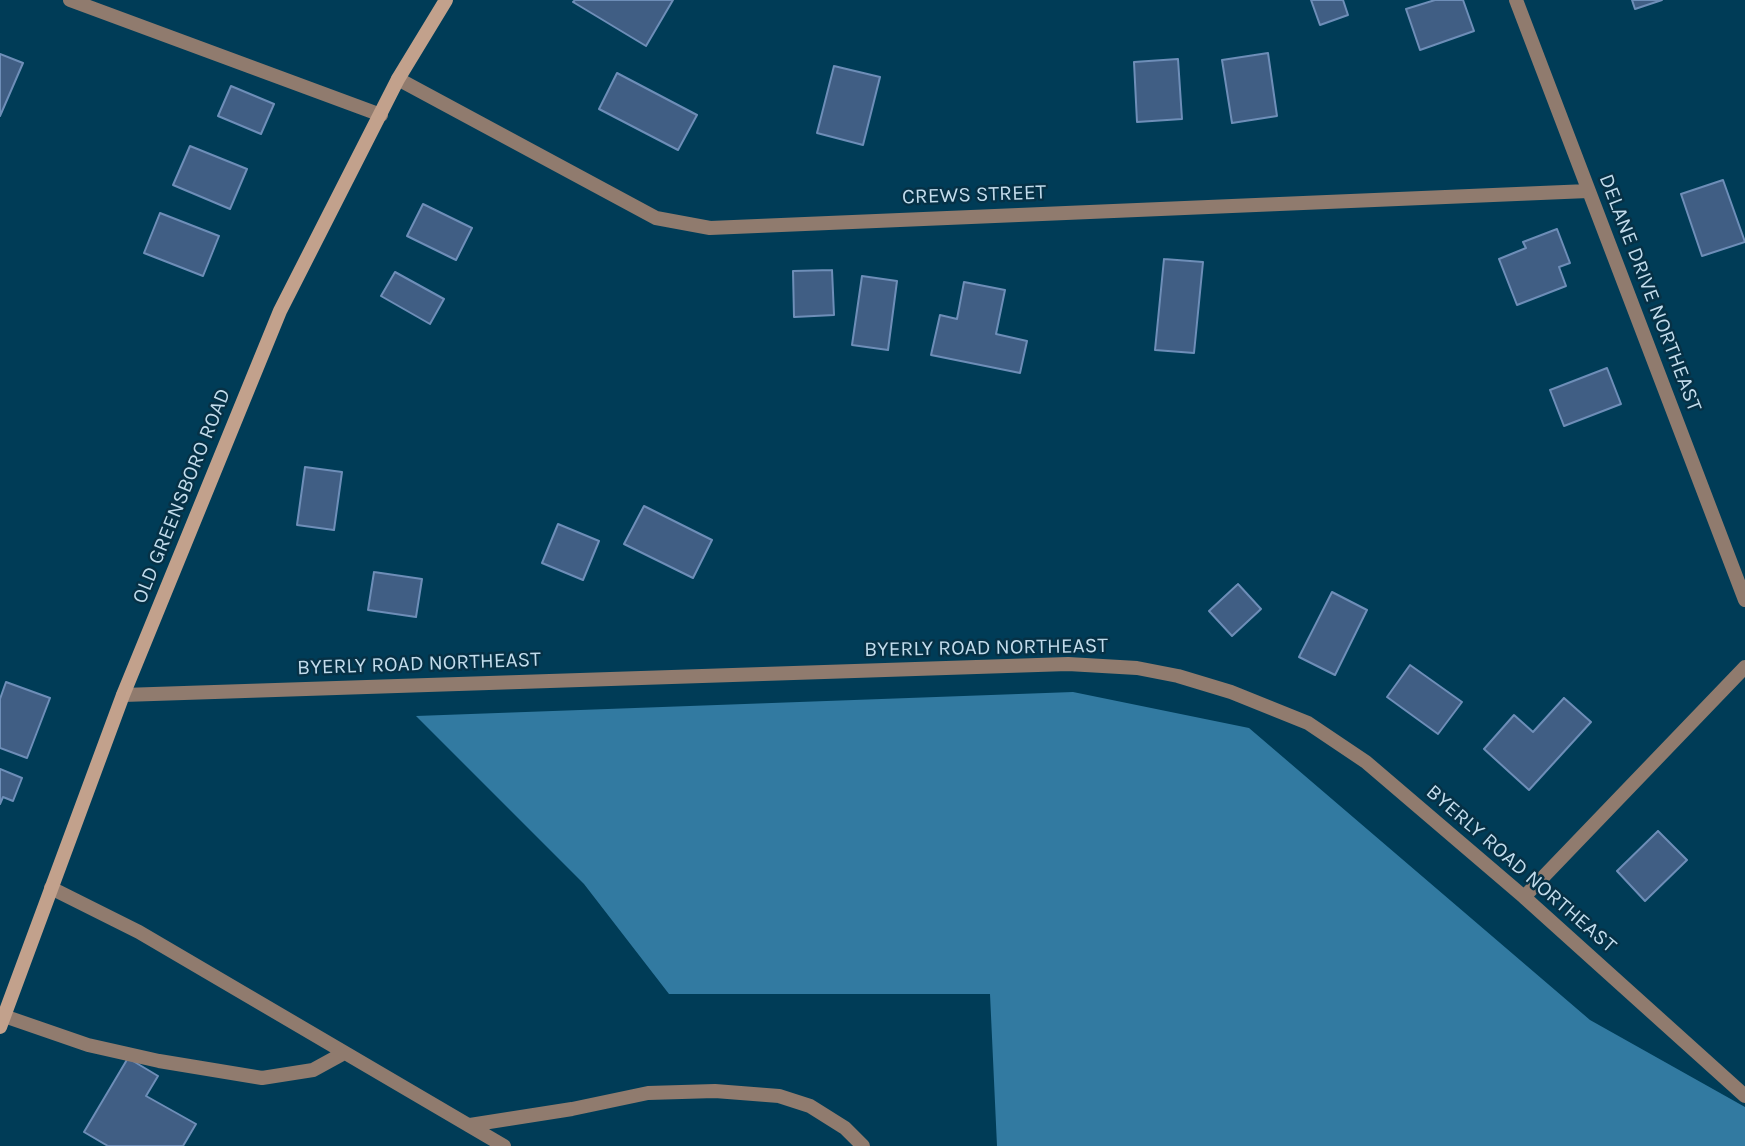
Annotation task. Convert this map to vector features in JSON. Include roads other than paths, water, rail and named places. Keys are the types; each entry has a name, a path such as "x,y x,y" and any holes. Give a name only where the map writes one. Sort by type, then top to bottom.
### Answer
{"street":[{"path":"70,0 381,115"},
{"name":"OLD GREENSBORO ROAD","path":"2,1021 123,695 280,311 398,79 446,0"},
{"name":"DELANE DRIVE NORTHEAST","path":"1516,0 1745,600"},
{"name":"CREWS STREET","path":"398,79 656,218 710,228 1588,191"},
{"name":"BYERLY ROAD NORTHEAST","path":"123,695 1054,664 1137,668 1178,676 1231,692 1308,723 1366,762 1524,897 1745,1096"},
{"path":"1524,897 1745,667"},
{"path":"51,888 139,932 504,1146"},
{"path":"2,1021 159,1061 262,1078 313,1070 344,1054"},
{"path":"470,1125 572,1109 648,1093 715,1091 779,1096 810,1106 845,1128 863,1146"}]}
